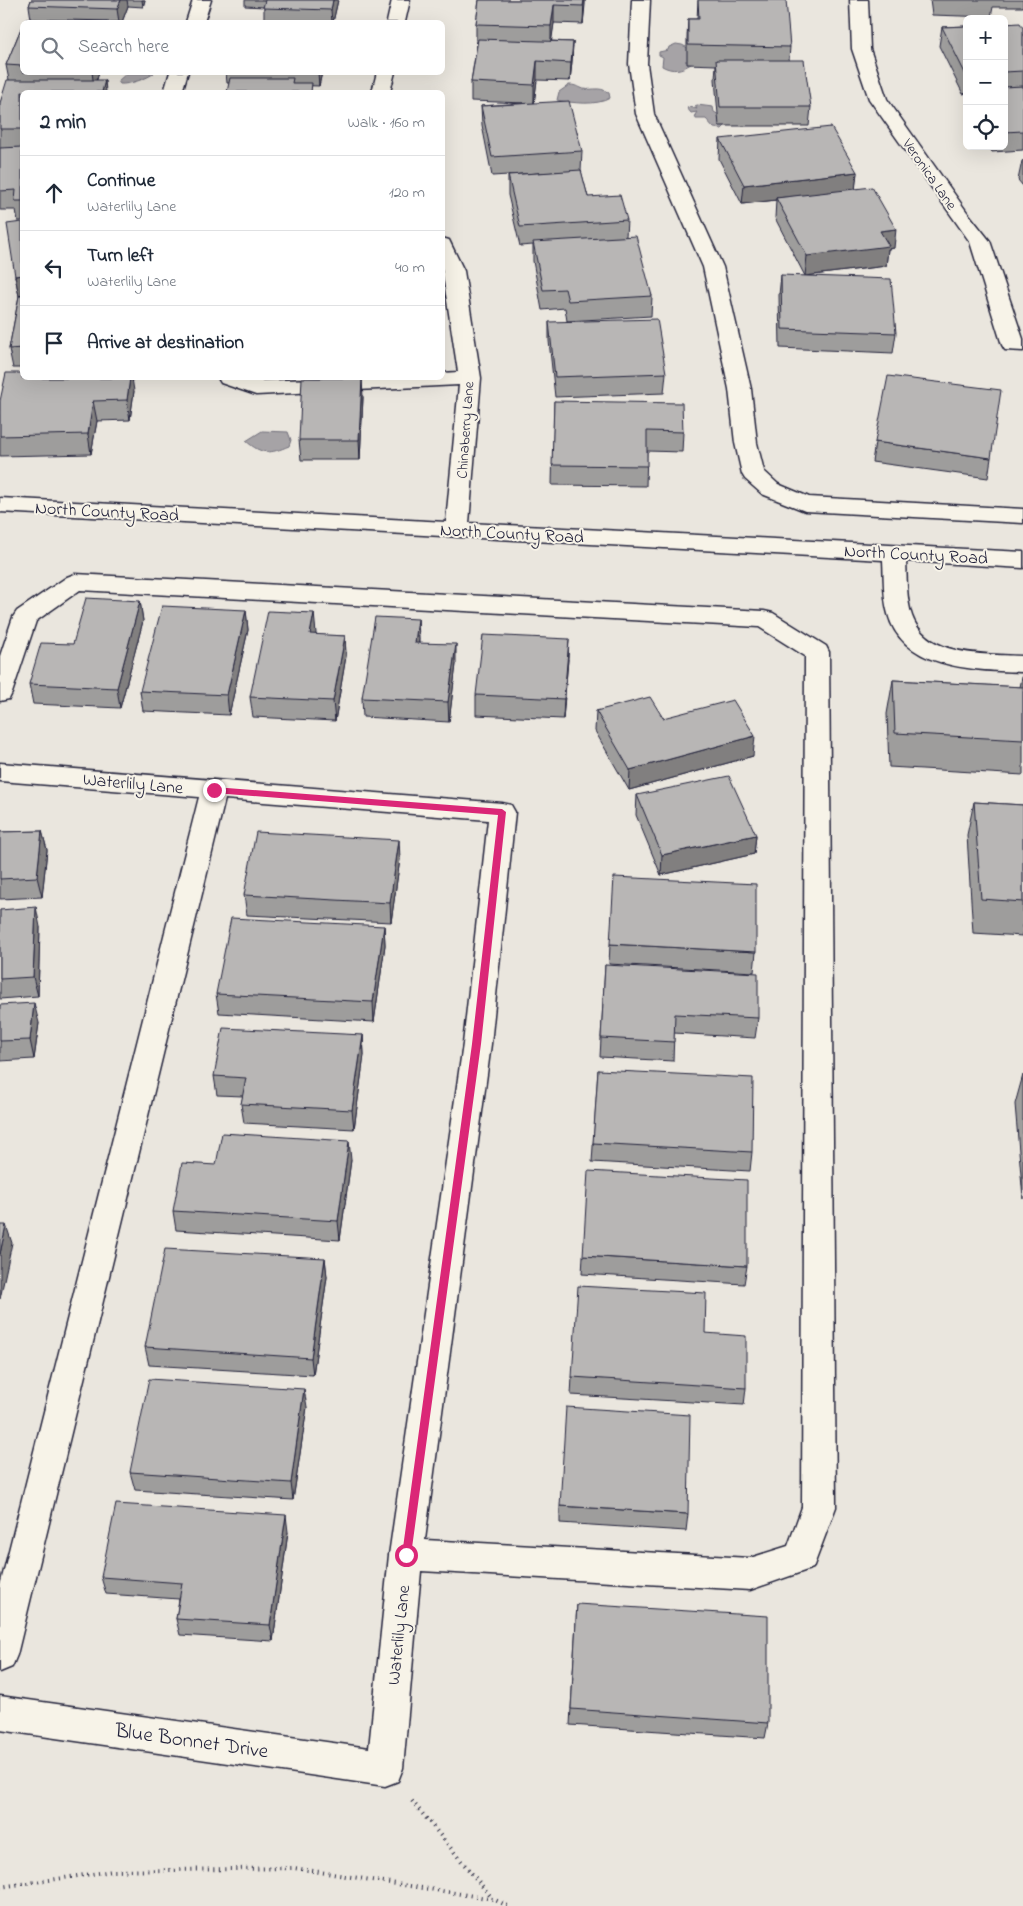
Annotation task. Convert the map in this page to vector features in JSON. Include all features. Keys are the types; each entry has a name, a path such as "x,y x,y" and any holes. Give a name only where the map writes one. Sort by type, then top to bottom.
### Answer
{"street":[{"path":"196,20 202,0"},
{"path":"396,20 401,0"},
{"path":"642,0 638,64 645,114 713,267 740,389 746,443 753,474 770,490 805,504 1023,516"},
{"name":"Veronica Lane","path":"859,0 861,49 878,99 960,216 980,241 1018,345"},
{"path":"174,90 178,75"},
{"path":"382,90 385,75"},
{"name":"Chinaberry Lane","path":"445,250 454,270 470,378 457,530"},
{"path":"445,379 470,378"},
{"path":"234,380 256,388 427,380"},
{"name":"North County Road","path":"0,505 1023,560"},
{"path":"894,553 900,617 914,639 933,652 966,660 1023,664"},
{"path":"0,693 25,617 75,582 764,619 817,652 818,1507 800,1557 750,1574 406,1555"},
{"name":"Waterlily Lane","path":"0,772 502,812 477,1044 406,1555 385,1768"},
{"path":"0,1656 214,790"},
{"name":"Blue Bonnet Drive","path":"0,1713 385,1768"}],"path":[{"path":"385,1768 493,1899"},
{"path":"0,1887 113,1870 294,1868 493,1899 508,1906"}],"shaded area":[{"path":"676,44 694,51 688,61 685,61 691,64 677,70 662,66 663,57 659,55 659,52 668,50 669,47"},
{"path":"125,75 151,75 128,83 120,84 118,81"},
{"path":"569,85 584,89 602,89 609,93 610,98 605,101 591,103 557,100 559,92"},
{"path":"695,106 713,107 714,112 721,116 726,125 722,129 714,128 706,119 696,119 695,115 697,112 691,113 687,108 697,109"},
{"path":"262,431 288,432 291,440 289,446 277,451 266,452 257,449 246,441"}],"building":[{"path":"31,0 121,0 117,9 29,6"},
{"path":"265,0 333,0 331,10 263,8"},
{"path":"479,0 584,0 583,6 554,5 551,26 476,24"},
{"path":"698,0 786,0 790,47 688,45 688,19 699,19"},
{"path":"26,19 68,20 25,20"},
{"path":"1020,23 1023,28 1023,71 1008,72 1008,24"},
{"path":"963,26 963,69 942,27"},
{"path":"20,31 20,66 6,65"},
{"path":"478,39 573,42 571,63 537,61 534,85 471,82"},
{"path":"716,60 804,60 811,107 720,107"},
{"path":"230,78 293,78 292,83 312,83 311,90 227,90"},
{"path":"7,80 105,80 102,90 20,90 20,129 0,129 0,103"},
{"path":"1023,86 1023,131 1008,132 1008,87"},
{"path":"569,101 582,151 492,157 481,106"},
{"path":"831,127 857,172 744,185 720,139"},
{"path":"20,147 20,201 15,201 16,190 0,191 0,148"},
{"path":"581,170 588,197 620,195 627,220 520,227 508,175"},
{"path":"872,187 896,229 880,231 889,246 807,256 776,198"},
{"path":"20,222 20,275 15,276 7,224"},
{"path":"636,236 652,296 568,301 565,289 543,290 533,242"},
{"path":"781,275 891,279 896,333 782,329"},
{"path":"19,296 20,296 20,348 9,349"},
{"path":"657,319 666,373 555,377 549,322"},
{"path":"6,373 20,373 20,380 130,380 127,400 93,401 88,434 0,436 0,401"},
{"path":"888,376 1001,390 991,458 875,442"},
{"path":"302,380 362,380 359,440 299,440"},
{"path":"554,401 682,403 683,432 647,431 647,466 552,465"},
{"path":"86,598 140,601 117,688 29,684 41,643 73,644"},
{"path":"162,606 246,610 227,695 140,691"},
{"path":"268,611 314,613 310,634 345,636 333,701 250,697"},
{"path":"375,617 418,619 415,643 456,644 448,702 362,698"},
{"path":"483,635 569,639 564,699 476,695"},
{"path":"893,680 1023,687 1023,740 895,733"},
{"path":"650,697 663,718 733,700 755,736 630,770 596,711"},
{"path":"729,776 756,835 662,855 637,795"},
{"path":"974,802 1023,805 1023,902 981,899"},
{"path":"42,831 37,877 0,879 0,832"},
{"path":"256,832 399,840 390,903 244,895"},
{"path":"614,877 756,884 756,952 610,944"},
{"path":"36,907 33,977 0,979 0,910"},
{"path":"231,918 384,926 373,1002 216,994"},
{"path":"605,965 758,973 758,1018 675,1014 674,1042 601,1038"},
{"path":"34,1003 30,1040 0,1041 0,1005"},
{"path":"223,1028 363,1035 352,1110 241,1104 246,1078 214,1076"},
{"path":"598,1070 753,1078 752,1152 593,1143"},
{"path":"222,1133 349,1141 338,1221 173,1211 182,1163 216,1165"},
{"path":"588,1171 747,1180 747,1266 583,1256"},
{"path":"0,1225 6,1225 0,1254"},
{"path":"165,1249 325,1258 311,1358 145,1347"},
{"path":"578,1286 706,1293 705,1333 746,1336 746,1388 572,1377"},
{"path":"149,1379 304,1389 291,1483 130,1472"},
{"path":"566,1407 690,1415 688,1514 560,1506"},
{"path":"116,1504 286,1515 270,1625 176,1619 182,1583 101,1577"},
{"path":"577,1604 768,1616 768,1723 571,1709"}],"route":[{"path":"214,790 502,812 477,1044 406,1555"}]}
